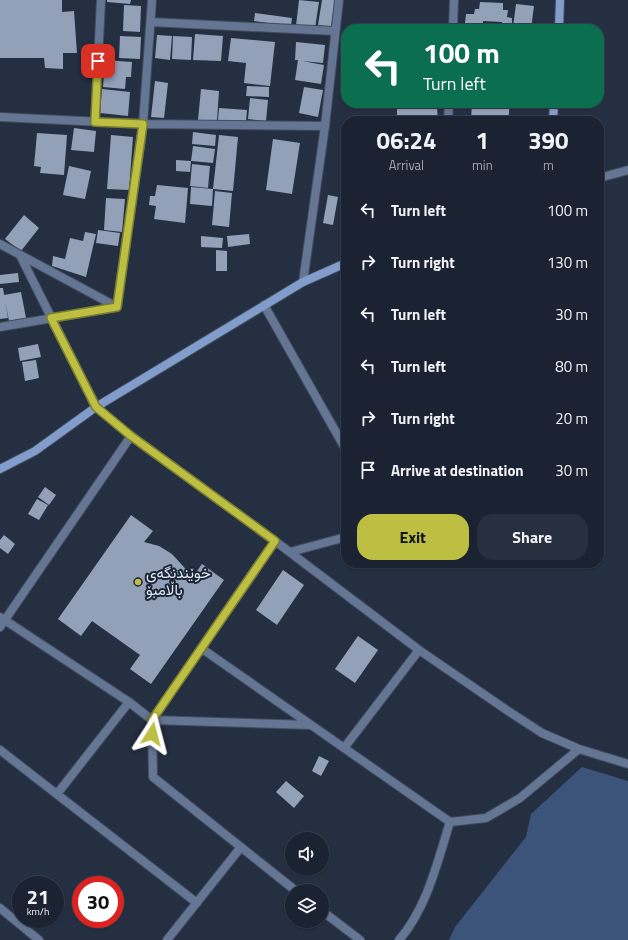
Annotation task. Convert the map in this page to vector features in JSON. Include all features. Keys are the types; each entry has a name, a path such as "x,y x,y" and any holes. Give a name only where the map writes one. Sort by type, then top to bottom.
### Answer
{"street":[{"path":"95,122 101,0"},
{"path":"117,307 143,124 152,0"},
{"path":"303,282 325,126 339,0"},
{"path":"452,24 454,0"},
{"path":"558,24 560,0"},
{"path":"151,22 336,31"},
{"path":"0,117 143,124 325,126"},
{"path":"604,177 628,170"},
{"path":"2,246 117,307"},
{"path":"20,255 96,407 131,436 290,552 419,650 542,733 579,749 628,764"},
{"path":"0,470 35,451 96,407 264,305 303,282 341,265"},
{"path":"264,305 341,441"},
{"path":"0,327 117,307"},
{"path":"0,628 3,619 131,436"},
{"path":"290,552 341,538"},
{"path":"275,541 152,720 153,777 287,884"},
{"path":"3,619 129,702 152,720 312,725"},
{"path":"201,648 450,822 486,818 520,798 579,749"},
{"path":"344,748 419,650"},
{"path":"57,794 129,702"},
{"path":"0,750 197,903"},
{"path":"399,940 412,926 432,880 450,822"},
{"path":"167,940 241,847"},
{"path":"0,908 39,940"},
{"path":"329,916 360,940"}],"shaded area":[{"path":"582,767 628,781 628,940 449,940 455,927 526,837 531,814"}],"building":[{"path":"0,0 62,0 62,12 74,11 77,53 63,53 63,69 45,68 44,58 0,58"},
{"path":"107,0 131,0 130,4 107,2"},
{"path":"299,0 319,2 315,28 296,26"},
{"path":"322,0 335,0 331,27 318,25"},
{"path":"480,2 503,3 503,10 508,10 507,17 512,18 512,24 483,21 483,24 465,23 466,14 474,14 475,9 479,9"},
{"path":"516,4 534,6 532,24 513,24"},
{"path":"124,5 141,6 140,32 123,31"},
{"path":"255,13 292,18 291,26 254,21"},
{"path":"195,34 223,36 221,61 193,60"},
{"path":"157,35 172,36 170,60 155,58"},
{"path":"120,36 141,37 140,59 119,58"},
{"path":"173,36 192,37 191,60 172,59"},
{"path":"231,38 275,42 270,86 244,83 246,63 228,61"},
{"path":"296,42 325,45 323,63 302,61 324,65 321,84 295,80 298,60 295,60"},
{"path":"105,60 132,62 131,77 126,77 125,89 103,87"},
{"path":"155,81 168,83 164,118 151,117"},
{"path":"247,86 269,87 269,97 246,96"},
{"path":"304,87 323,90 318,117 299,113"},
{"path":"102,89 130,92 128,116 100,113"},
{"path":"201,89 219,91 217,121 198,120"},
{"path":"250,98 268,100 266,121 248,119"},
{"path":"219,108 247,110 246,122 218,120"},
{"path":"397,108 437,108 438,116 397,116"},
{"path":"472,108 509,108 509,116 471,116"},
{"path":"74,128 96,131 94,152 71,150"},
{"path":"193,132 216,135 215,146 192,144"},
{"path":"37,133 67,135 64,175 40,173 41,167 34,166"},
{"path":"111,135 133,137 129,190 107,189"},
{"path":"219,135 238,137 233,191 213,189"},
{"path":"273,139 300,143 292,194 266,190"},
{"path":"193,146 215,149 213,163 191,161"},
{"path":"176,160 191,161 190,172 176,171"},
{"path":"192,164 210,166 208,188 190,186"},
{"path":"69,166 91,171 85,199 63,195"},
{"path":"157,185 188,188 185,223 154,219 156,206 149,205 150,196 155,196"},
{"path":"191,187 213,189 212,206 190,204"},
{"path":"215,191 232,193 229,227 212,225"},
{"path":"328,195 338,197 333,225 323,223"},
{"path":"106,198 125,199 122,232 104,230"},
{"path":"24,215 39,228 21,251 5,239"},
{"path":"98,230 120,233 118,246 96,243"},
{"path":"85,232 96,234 86,277 52,266 53,256 65,259 70,238 83,241"},
{"path":"249,234 250,244 228,247 227,236"},
{"path":"201,236 223,238 222,248 201,247"},
{"path":"216,250 227,251 227,271 216,271"},
{"path":"18,273 19,282 0,284 0,275"},
{"path":"0,288 3,288 8,318 0,319"},
{"path":"21,292 26,318 9,321 4,295"},
{"path":"38,344 41,357 20,361 18,348"},
{"path":"36,360 39,378 25,381 22,362"},
{"path":"45,487 56,495 49,505 38,497"},
{"path":"37,499 48,505 39,520 28,514"},
{"path":"131,515 153,531 144,542 159,546 172,554 193,577 202,564 224,580 151,684 130,669 140,655 92,621 81,636 58,619"},
{"path":"4,535 15,544 8,554 0,548 0,540"},
{"path":"283,570 304,585 277,625 256,610"},
{"path":"358,636 378,650 355,683 335,669"},
{"path":"319,756 329,761 321,776 312,771"},
{"path":"286,781 304,796 294,808 276,792"}],"place":[{"name":"خوێندنگەی باڵامبۆ","path":"138,582"}],"route":[{"path":"98,61 95,122 143,124 117,307 51,318 96,407 131,436 275,541 152,720 152,734"}]}
